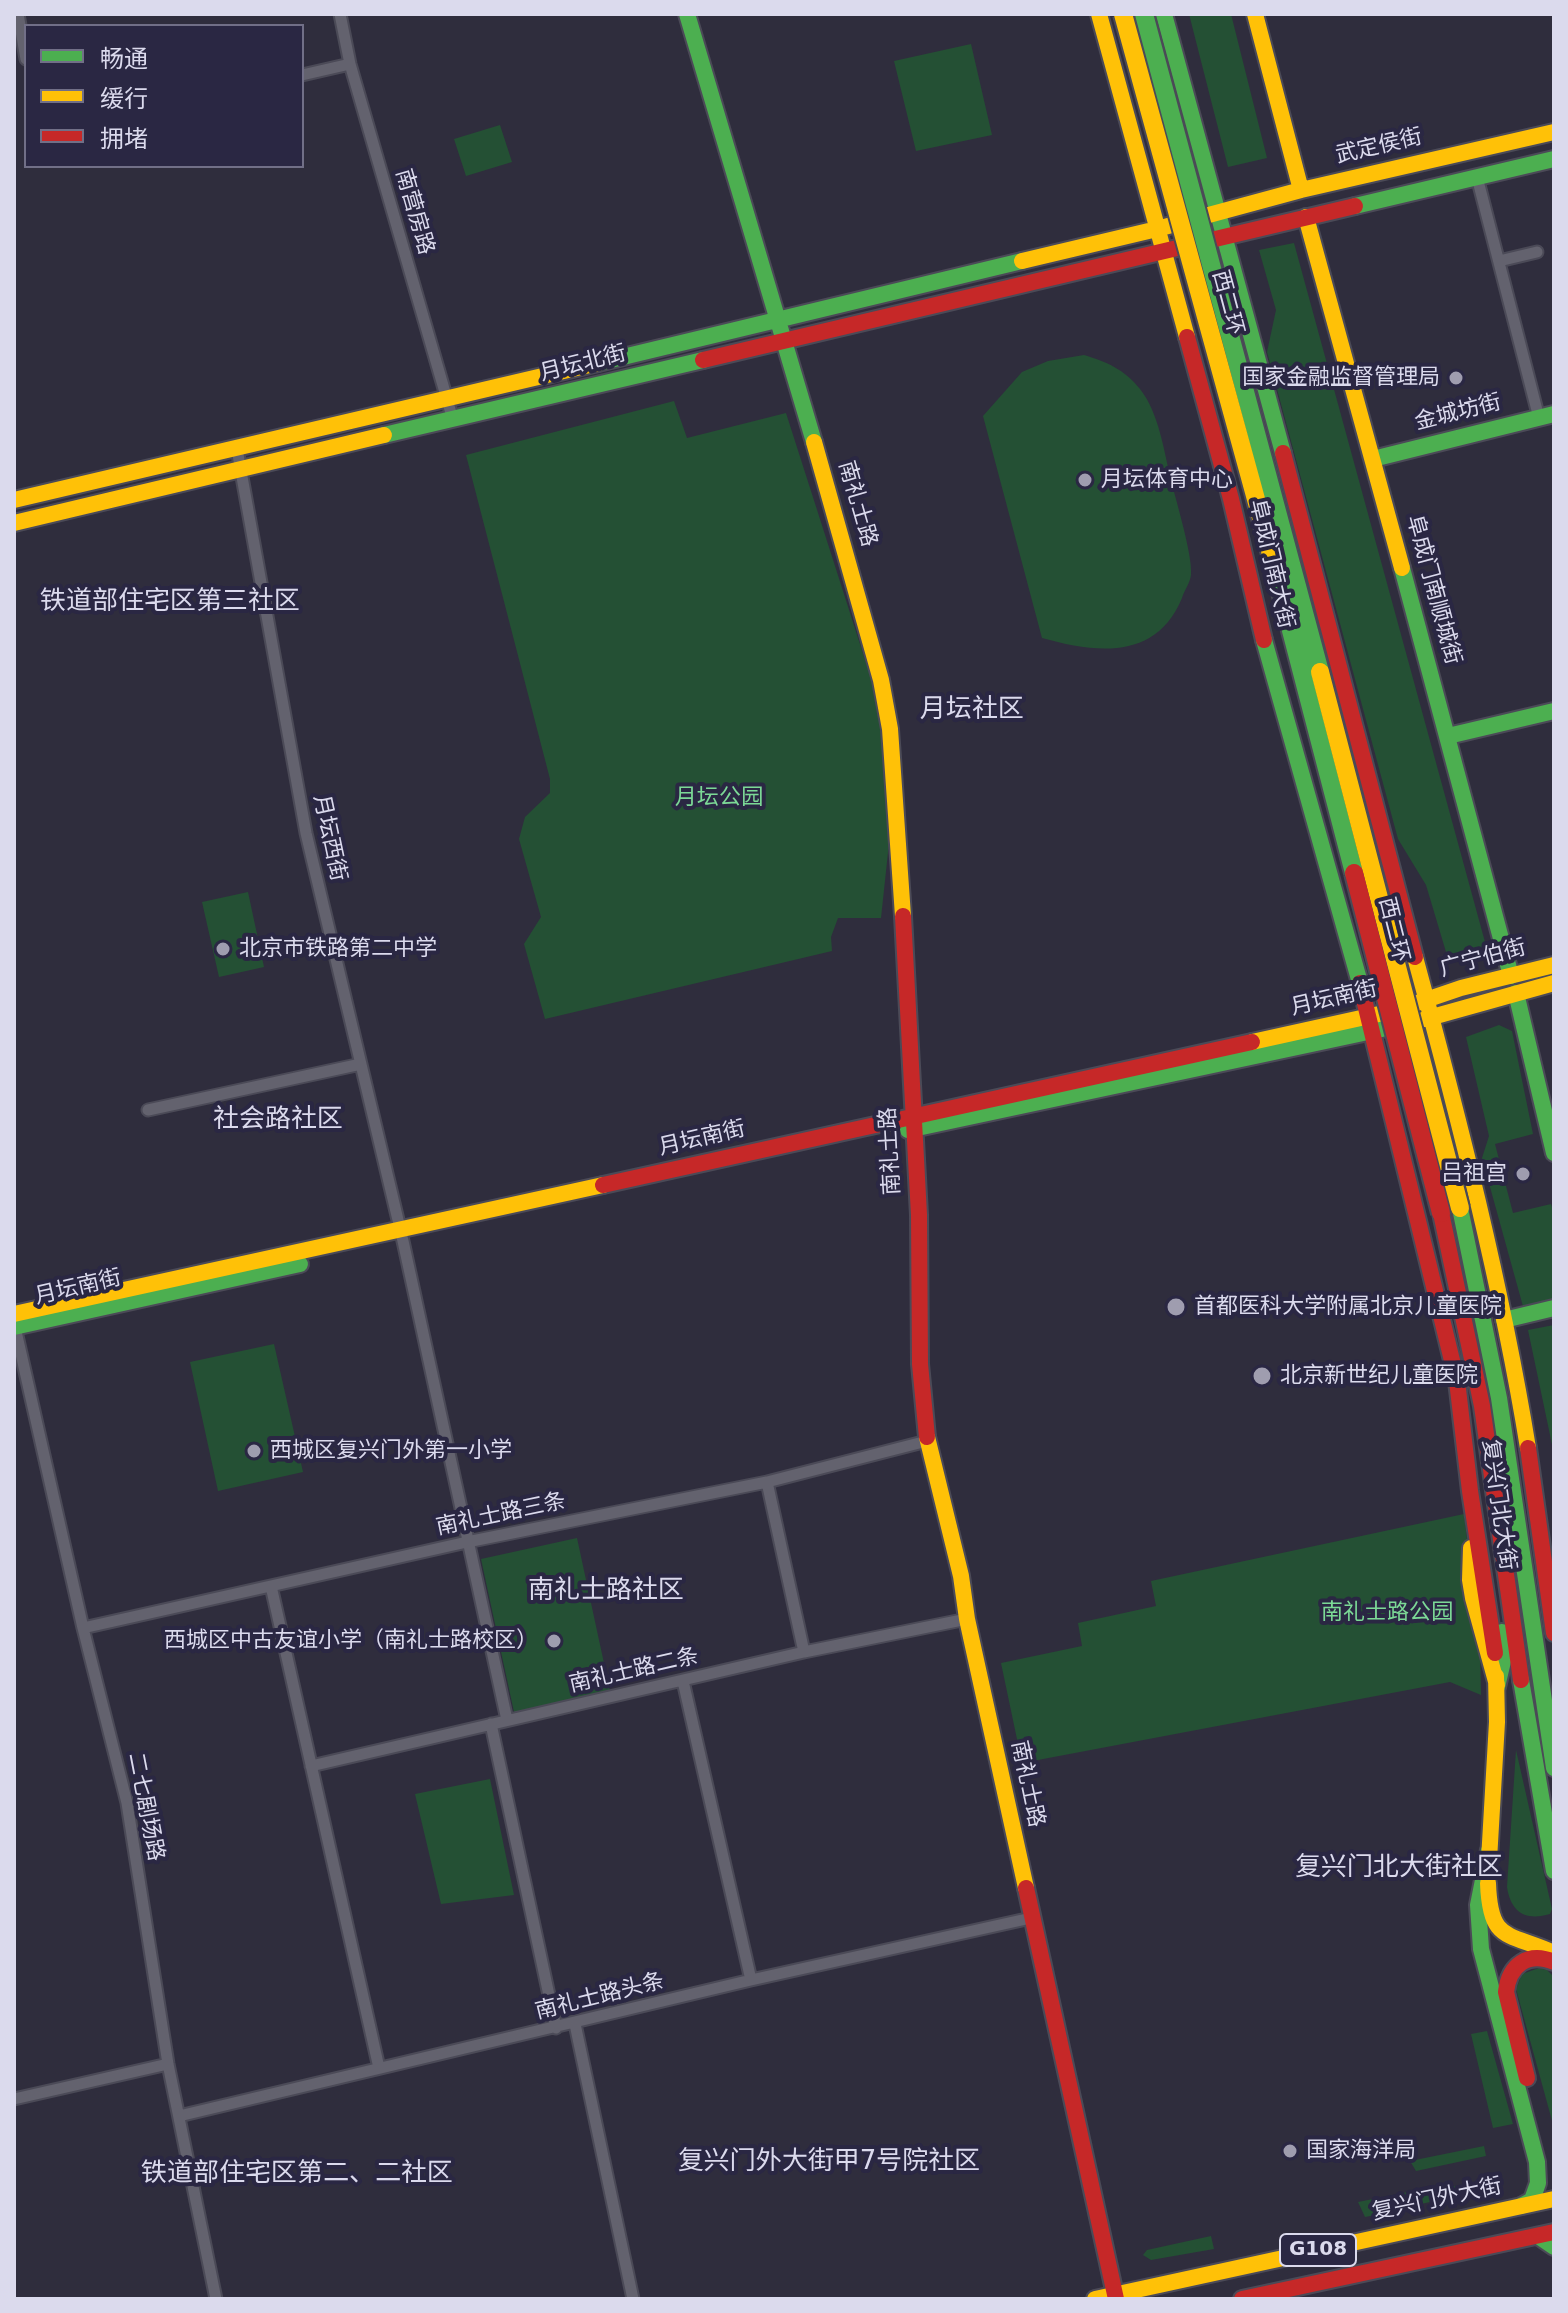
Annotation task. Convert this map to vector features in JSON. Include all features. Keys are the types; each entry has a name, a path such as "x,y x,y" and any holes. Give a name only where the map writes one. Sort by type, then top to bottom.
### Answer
{"main road":[{"name":"南礼士路","path":"687,14 831,499 881,680 890,729 914,1123 919,1215 920,1364 927,1441 961,1576 967,1619 1031,1918 1116,2297"},
{"name":"阜成门南大街","path":"1099,14 1231,499 1265,643 1371,1024"},
{"name":"西二环","path":"1123,14 1297,649 1441,1213 1482,1406 1540,1804 1554,1871"},
{"name":"西二环","path":"1144,14 1460,1208 1499,1398 1554,1768"},
{"name":"阜成门南大街","path":"1164,14 1298,506 1429,1009"},
{"path":"1255,14 1301,190"},
{"name":"武定侯街","path":"1157,229 1301,190 1554,132"},
{"path":"1223,236 1554,159"},
{"path":"1144,176 1202,161"},
{"name":"阜成门南顺城街","path":"1306,217 1514,984 1554,1153"},
{"name":"月坛北街","path":"14,500 447,400 1157,229"},
{"name":"月坛北街","path":"14,523 1223,236"},
{"name":"金城坊街","path":"1373,459 1547,416"},
{"path":"1448,736 1554,711"},
{"path":"1346,927 1403,913"},
{"path":"1374,920 1401,1017"},
{"name":"广宁伯街","path":"1514,984 1554,965"},
{"name":"广宁伯街","path":"1401,1017 1429,1009 1461,988 1554,983"},
{"name":"复兴门北大街","path":"1429,1009 1462,1131 1504,1320 1528,1444 1554,1633"},
{"name":"月坛南街","path":"14,1327 402,1236 1401,1017"},
{"name":"复兴门北大街","path":"1371,1024 1457,1381 1470,1491 1467,1511 1472,1552 1470,1580 1497,1687"},
{"name":"月坛南街","path":"14,1314 402,1236"},
{"path":"1504,1320 1554,1308"},
{"path":"1528,1444 1554,1553"},
{"path":"1528,1590 1554,1665"},
{"path":"1510,1598 1500,1617 1504,1657 1497,1687 1487,1911 1493,1924 1509,1937 1547,1950 1554,1962"},
{"path":"1489,1850 1478,1905 1481,1949 1537,2162 1538,2176 1532,2200 1521,2206"},
{"path":"1554,1962 1537,1956 1516,1963 1506,1984 1546,2157 1554,2172"},
{"name":"复兴门外大街","path":"1095,2299 1116,2297 1554,2199"},
{"path":"1546,2234 1554,2247"},
{"name":"G108","path":"1242,2299 1546,2234"}],"street":[{"path":"18,14 24,48"},
{"name":"南营房路","path":"340,14 350,64 453,420"},
{"path":"304,75 350,64"},
{"path":"1477,177 1499,261 1547,416"},
{"path":"1499,261 1537,252"},
{"name":"月坛西街","path":"237,449 306,833 402,1236 507,1720"},
{"path":"148,1110 361,1064"},
{"name":"二七剧场路","path":"14,1327 127,1803 168,2064 216,2299"},
{"name":"南礼士路三条","path":"83,1628 467,1542 767,1482 927,1441"},
{"path":"767,1482 804,1652"},
{"path":"271,1586 379,2068"},
{"name":"南礼士路二条","path":"311,1766 804,1652 967,1619"},
{"path":"683,1681 751,1980"},
{"path":"491,1724 556,2028"},
{"name":"南礼士路头条","path":"179,2116 751,1980 1031,1918"},
{"path":"575,2024 633,2299"},
{"path":"14,2099 168,2064"}],"green space":[{"path":"1189,14 1231,14 1267,158 1228,167"},
{"path":"971,44 992,135 916,151 894,61"},
{"path":"500,125 512,162 466,176 454,139"},
{"path":"1294,243 1488,953 1449,962 1426,885 1398,839 1267,352 1276,310 1259,250"},
{"name":"月坛体育中心","path":"1084,355 1121,371 1140,389 1152,409 1191,566 1191,575 1182,598 1171,618 1157,633 1141,642 1103,649 1042,638 983,416 1022,372 1048,361"},
{"name":"月坛公园","path":"674,401 687,438 786,413 876,694 892,815 881,918 838,918 831,937 832,951 545,1019 524,944 541,917 519,839 525,817 550,793 550,779 466,455"},
{"path":"248,892 264,967 219,977 202,902"},
{"path":"1499,1025 1512,1031 1533,1134 1495,1144 1513,1213 1551,1204 1554,1214 1554,1302 1524,1310 1482,1158 1489,1136 1466,1037"},
{"path":"1554,1325 1554,1454 1528,1330"},
{"path":"274,1344 303,1472 218,1491 190,1362"},
{"name":"南礼士路公园","path":"1464,1514 1480,1645 1481,1695 1450,1682 1022,1763 1001,1663 1082,1646 1078,1623 1156,1606 1151,1581"},
{"path":"577,1538 610,1691 514,1712 481,1559"},
{"path":"1516,1750 1552,1909 1550,1914 1541,1916 1527,1915 1516,1909 1507,1887"},
{"path":"490,1779 514,1895 441,1904 415,1794"},
{"path":"1539,1968 1547,1970 1554,1977 1554,2128 1516,1989 1522,1974"},
{"path":"1487,2031 1513,2124 1493,2128 1471,2034"},
{"path":"1484,2146 1486,2156 1416,2171 1410,2161"},
{"path":"1492,2178 1494,2188 1421,2204 1419,2194"},
{"path":"1408,2192 1413,2208 1365,2217 1358,2202"},
{"path":"1211,2236 1214,2249 1151,2260 1143,2255 1147,2250"}],"traffic: fast":[{"path":"687,14 814,442"},
{"path":"1144,14 1320,672"},
{"path":"1164,14 1283,453"},
{"path":"1355,206 1554,159"},
{"path":"598,363 1022,261"},
{"path":"384,435 703,360"},
{"path":"1373,459 1554,414"},
{"path":"1274,565 1354,873"},
{"path":"1402,568 1511,976"},
{"path":"1264,640 1360,983"},
{"path":"1448,736 1554,711"},
{"path":"1516,993 1554,1153"},
{"path":"908,1130 1382,1029"},
{"path":"1460,1208 1499,1398 1554,1768"},
{"path":"14,1327 300,1264"},
{"path":"1504,1320 1554,1308"},
{"path":"1497,1687 1504,1657 1502,1632"},
{"path":"1521,1680 1554,1871"},
{"path":"1489,1850 1478,1905 1481,1949 1537,2162 1538,2183 1532,2200 1521,2206"},
{"path":"1538,2236 1554,2247"}],"traffic: slow":[{"path":"1099,14 1187,337"},
{"path":"1123,14 1274,565"},
{"path":"1255,14 1301,190"},
{"path":"1022,261 1301,190 1554,132"},
{"path":"1306,217 1402,568"},
{"path":"14,500 598,363"},
{"path":"14,523 384,435"},
{"path":"814,442 881,680 890,729 903,916"},
{"path":"1320,672 1460,1208"},
{"path":"1415,957 1478,1201 1528,1448"},
{"path":"1417,1003 1461,988 1554,965"},
{"path":"1425,1019 1554,983"},
{"path":"1252,1042 1379,1014"},
{"path":"14,1314 603,1185"},
{"path":"927,1437 961,1576 967,1619 1026,1888"},
{"path":"1471,1548 1473,1598 1497,1685"},
{"path":"1489,1860 1497,1722 1496,1676"},
{"path":"1488,1883 1493,1916 1504,1933 1554,1953"},
{"path":"1095,2299 1554,2199"}],"traffic: jam":[{"path":"703,360 1355,206"},
{"path":"1187,337 1231,499 1264,640"},
{"path":"1283,453 1415,957"},
{"path":"1354,873 1441,1213"},
{"path":"903,916 919,1215 920,1364 927,1437"},
{"path":"1360,983 1457,1381 1495,1653"},
{"path":"603,1185 1252,1042"},
{"path":"1441,1213 1482,1406 1521,1680"},
{"path":"1528,1448 1554,1633"},
{"path":"1026,1888 1116,2299"},
{"path":"1527,2078 1506,1992 1508,1983 1521,1963 1536,1958 1554,1962"},
{"path":"1242,2299 1554,2232"}],"place":[{"name":"国家金融监督管理局","path":"1456,378"},
{"name":"月坛体育中心","path":"1085,480"},
{"name":"北京市铁路第二中学","path":"223,949"},
{"name":"吕祖宫","path":"1523,1174"},
{"name":"首都医科大学附属北京儿童医院","path":"1176,1307"},
{"name":"北京新世纪儿童医院","path":"1262,1376"},
{"name":"西城区复兴门外第一小学","path":"254,1451"},
{"name":"西城区中古友谊小学（南礼士路校区）","path":"554,1641"},
{"name":"国家海洋局","path":"1290,2151"}],"district":[{"name":"铁道部住宅区第三社区","path":"170,602"},
{"name":"月坛社区","path":"972,710"},
{"name":"社会路社区","path":"278,1120"},
{"name":"南礼士路社区","path":"606,1591"},
{"name":"复兴门北大街社区","path":"1399,1868"},
{"name":"复兴门外大街甲7号院社区","path":"829,2162"},
{"name":"铁道部住宅区第二、二社区","path":"297,2174"}]}
